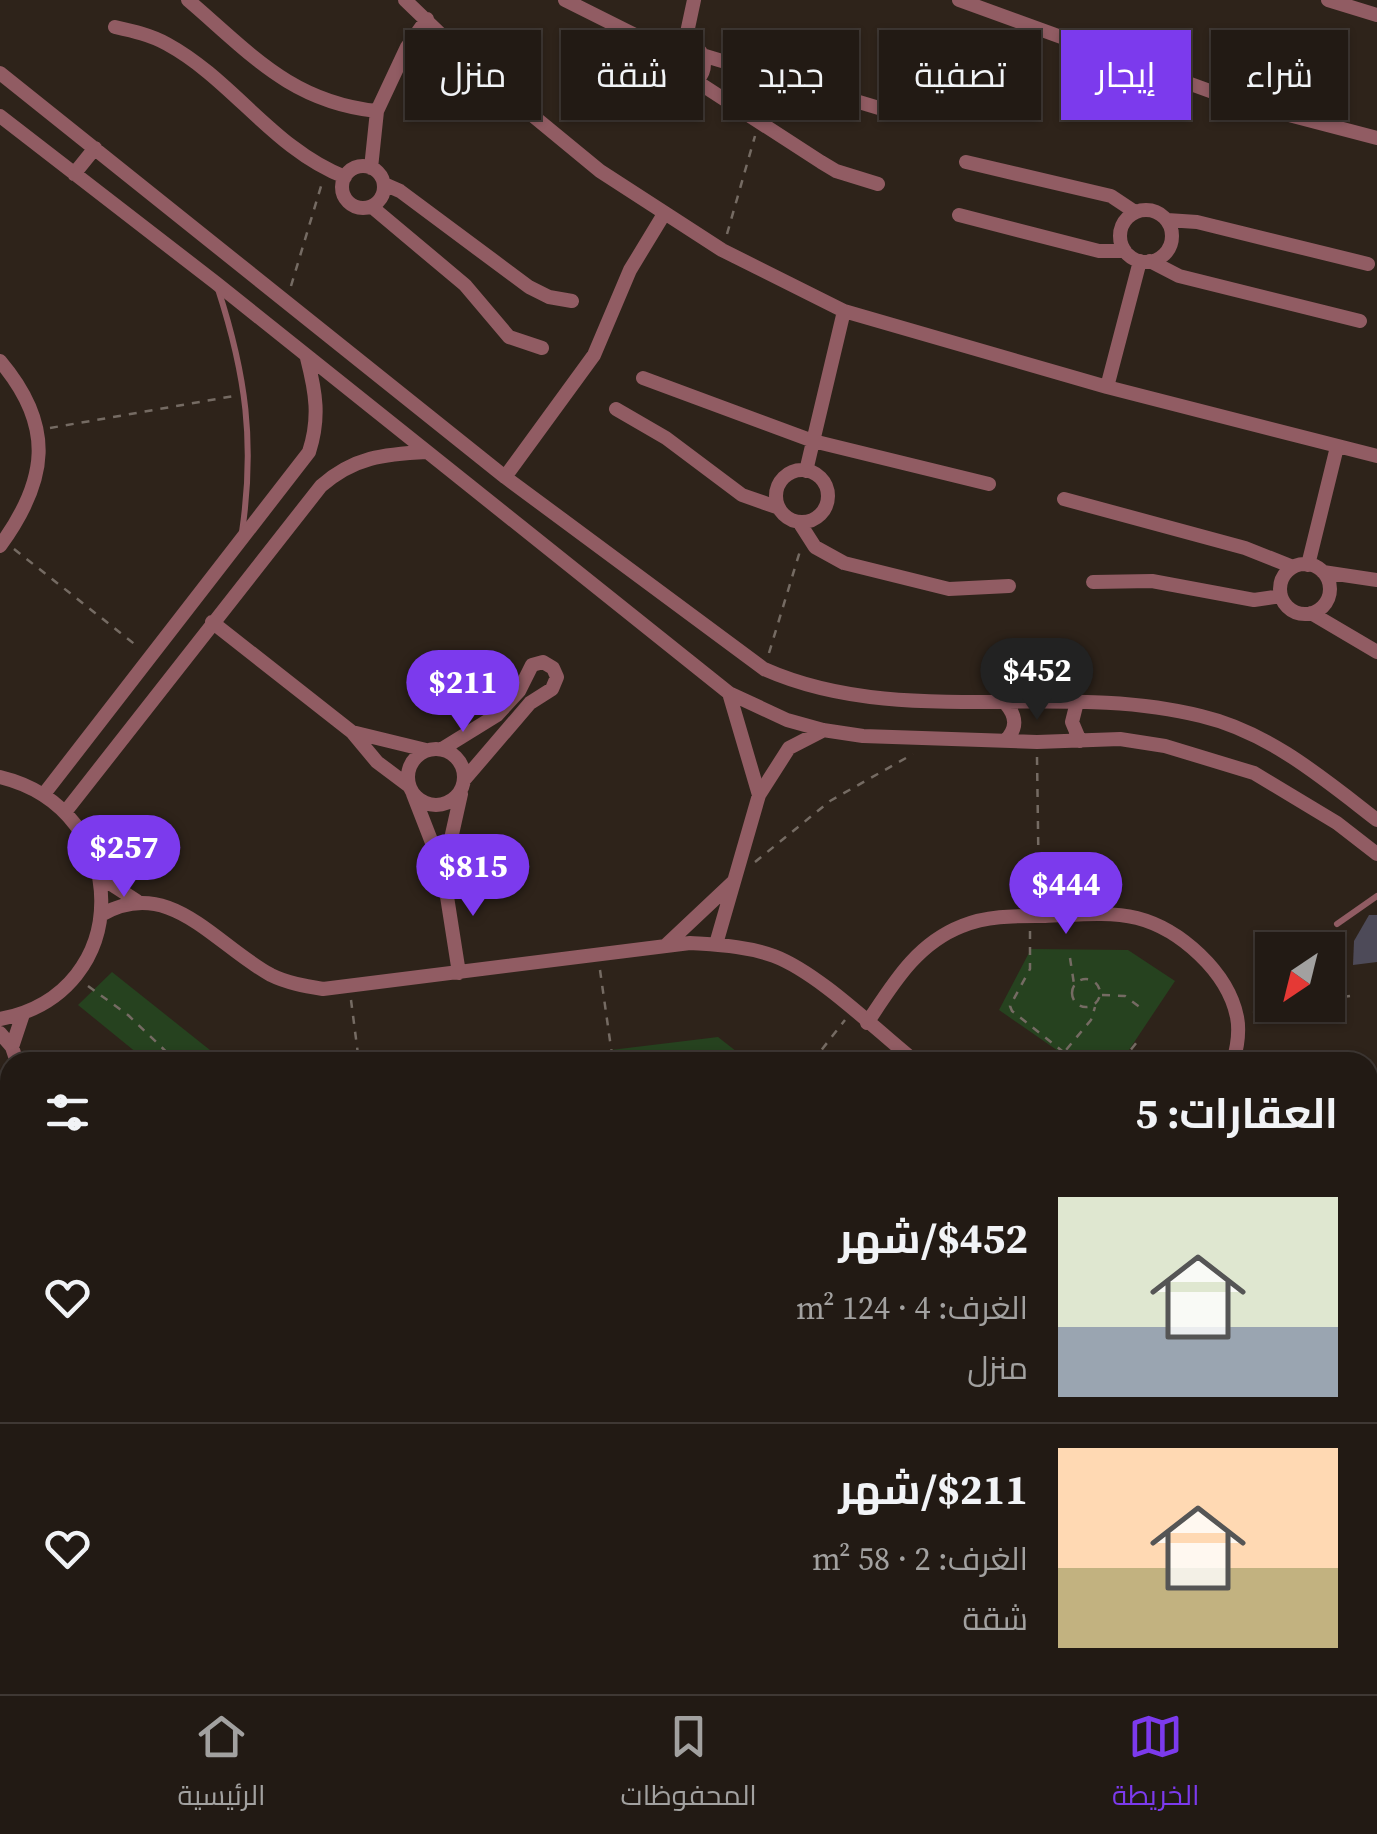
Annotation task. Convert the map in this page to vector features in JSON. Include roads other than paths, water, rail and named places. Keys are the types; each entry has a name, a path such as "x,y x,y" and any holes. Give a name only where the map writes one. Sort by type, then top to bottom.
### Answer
{"street":[{"path":"188,0 302,92 352,108 377,111"},
{"path":"405,0 539,123 664,214 722,250 844,312 1107,387 1377,456"},
{"path":"565,0 625,30"},
{"path":"687,30 694,0"},
{"path":"959,0 1244,102 1377,138"},
{"path":"1328,0 1377,15"},
{"path":"370,168 377,111 390,78 428,19"},
{"path":"115,27 167,44 292,149 345,177"},
{"path":"703,55 879,108"},
{"path":"0,73 506,477 744,658 764,669 833,692 1006,704 1078,702 1162,708 1204,716 1282,750 1377,820"},
{"path":"703,85 836,170 878,184"},
{"path":"0,116 216,283 729,693 773,714 823,730 864,736 1037,742 1120,740 1166,746 1254,773 1338,823 1377,854"},
{"path":"74,174 95,148"},
{"path":"966,162 1110,196 1135,212"},
{"path":"359,167 370,168 380,174 384,184 382,198 372,207 359,208 348,202 342,190 345,177 359,167"},
{"path":"384,184 400,191 529,288 572,301"},
{"path":"372,207 465,285 509,337 542,348"},
{"path":"1125,251 1121,243 1122,225 1135,212 1152,210 1167,220 1196,222 1368,264"},
{"path":"506,477 594,356 630,270 664,214"},
{"path":"959,214 1100,251 1125,251 1178,276 1360,321"},
{"path":"1145,261 1159,259 1170,246 1172,237 1167,220"},
{"path":"1107,387 1145,261"},
{"path":"806,471 844,312"},
{"path":"44,794 309,452 318,406 307,358"},
{"path":"0,361 30,405 38,430 40,466 32,495 2,543"},
{"path":"643,378 813,441 989,484"},
{"path":"616,410 666,438 742,495 779,508"},
{"path":"1337,448 1301,566 1282,580 1281,596 1296,613 1312,614 1377,652"},
{"path":"66,811 321,486 338,472 379,454 427,452"},
{"path":"802,528 818,516 828,500 823,481 806,471 790,473 779,484 776,500 779,508 828,558 929,585 969,590 1009,586"},
{"path":"1064,499 1323,572 1377,580"},
{"path":"1312,614 1329,596 1323,572"},
{"path":"1093,582 1152,582 1254,600 1281,596"},
{"path":"212,622 352,732 377,762 429,805 448,803 525,697 442,749 426,750 352,732"},
{"path":"729,693 759,795"},
{"path":"1078,702 1072,722 1080,741"},
{"path":"1005,741 1015,723 1006,704"},
{"path":"716,944 759,795 788,748 823,730"},
{"path":"442,749 459,760 463,785 443,871"},
{"path":"426,750 408,769 411,790 443,871 459,973"},
{"path":"0,778 44,794 66,811 82,831 94,853 100,878 102,915 88,957 75,976 52,998 23,1014 0,1020"},
{"path":"100,878 137,901"},
{"path":"663,948 734,882"},
{"path":"102,915 118,905 137,901 166,905 273,976 310,987 349,988 690,943 746,948 776,957 803,972 903,1052"},
{"path":"866,1023 910,960 934,940 961,926 989,918 1111,914 1138,918 1164,930 1188,945 1209,966 1236,1016 1236,1052"},
{"path":"12,1047 23,1014"},
{"path":"0,1033 14,1052"}],"lane":[{"path":"216,283 246,394 250,442 241,537"},
{"path":"1337,924 1377,896"}]}
